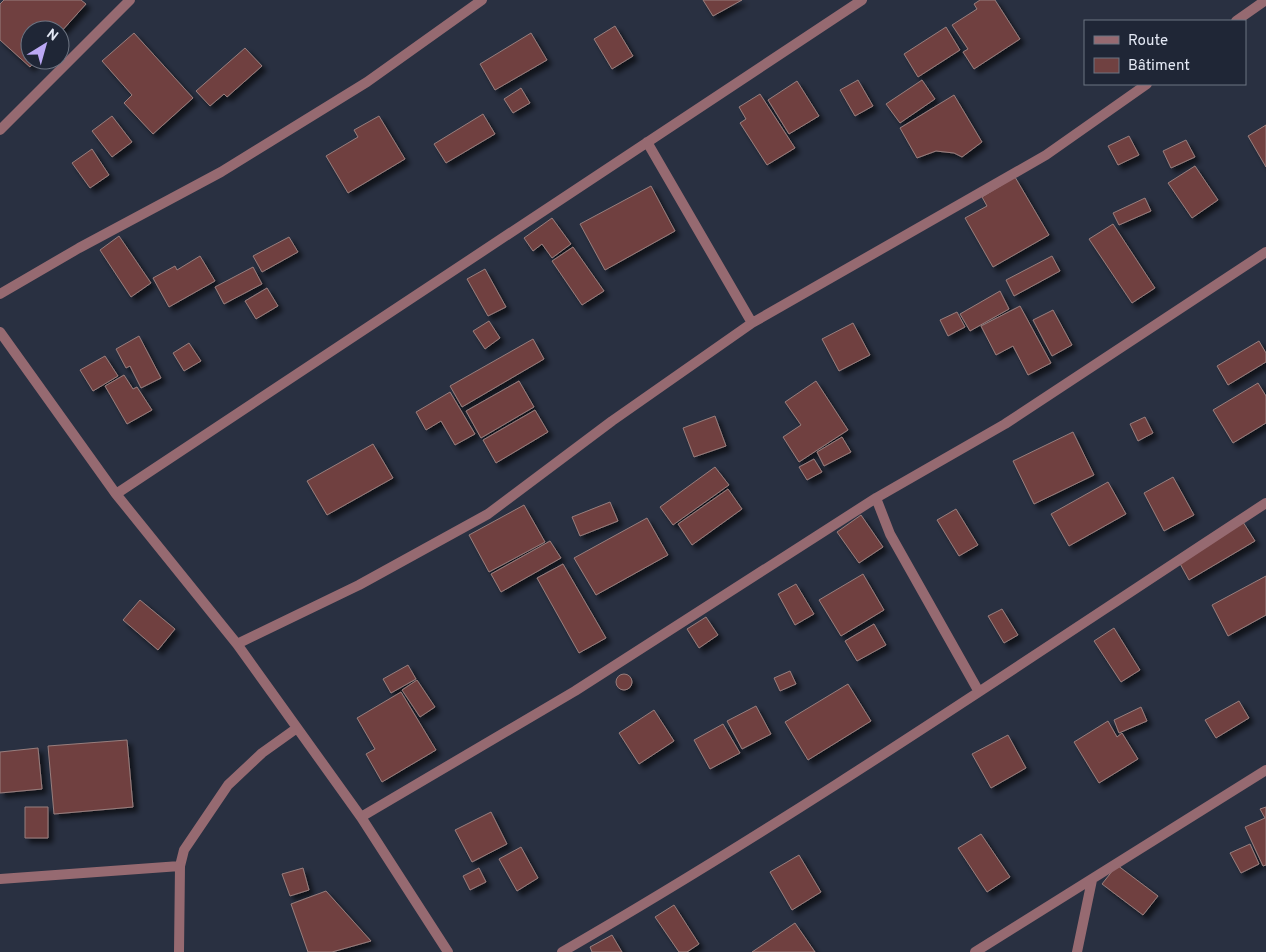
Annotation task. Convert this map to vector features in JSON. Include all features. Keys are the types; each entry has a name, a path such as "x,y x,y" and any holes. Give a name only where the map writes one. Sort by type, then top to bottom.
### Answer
{"street":[{"path":"0,130 130,0"},
{"path":"0,294 79,248 221,172 367,82 482,0"},
{"path":"116,494 862,0"},
{"path":"1237,20 1266,0"},
{"path":"237,644 359,585 488,514 612,421 752,323 1046,155 1146,85"},
{"path":"647,142 752,323"},
{"path":"361,818 575,691 876,498 1005,424 1266,252"},
{"path":"0,332 116,494 237,644 361,818 448,952"},
{"path":"876,498 890,534 979,692"},
{"path":"562,952 654,899 979,692 1266,503"},
{"path":"179,952 180,866 184,850 228,785 262,753 297,728"},
{"path":"975,952 1266,770"},
{"path":"0,879 180,866"},
{"path":"1077,952 1092,880"}],"building":[{"path":"4,0 81,0 86,4 70,22 70,20 20,20 20,58 0,40 0,4"},
{"path":"703,0 742,0 713,16"},
{"path":"980,0 995,0 1020,39 974,69 963,52 968,49 952,25 977,9 974,4"},
{"path":"615,26 633,56 612,69 594,39"},
{"path":"946,27 960,50 918,77 904,54"},
{"path":"134,33 193,98 153,134 124,103 132,95 102,61"},
{"path":"531,33 547,60 495,90 480,64"},
{"path":"245,48 262,66 227,97 224,94 210,106 196,91"},
{"path":"858,80 873,106 855,116 840,90"},
{"path":"922,80 935,99 900,123 886,104"},
{"path":"797,81 819,116 789,134 768,100"},
{"path":"521,88 530,103 513,113 504,99"},
{"path":"760,94 795,148 767,165 740,123 746,119 739,107"},
{"path":"954,95 982,142 962,157 954,153 936,151 917,158 900,128"},
{"path":"483,114 495,134 446,163 434,144"},
{"path":"112,116 132,142 112,157 92,131"},
{"path":"379,116 405,159 348,193 326,156 358,137 354,130"},
{"path":"1266,125 1266,167 1248,136"},
{"path":"1129,136 1139,155 1118,165 1108,146"},
{"path":"1186,140 1195,157 1171,168 1163,151"},
{"path":"92,149 109,175 90,188 72,163"},
{"path":"1195,166 1218,200 1192,218 1168,183"},
{"path":"1015,177 1049,235 993,267 965,218 987,206 982,197"},
{"path":"651,186 675,231 605,270 580,224"},
{"path":"1145,198 1151,211 1119,225 1113,213"},
{"path":"552,218 571,244 552,258 542,244 533,251 524,238"},
{"path":"1113,224 1155,288 1132,303 1089,239"},
{"path":"119,236 151,283 131,297 100,250"},
{"path":"289,237 298,252 262,272 253,256"},
{"path":"573,247 604,291 582,305 552,261"},
{"path":"200,256 215,281 169,307 153,278 175,266 177,270"},
{"path":"1052,256 1060,271 1014,296 1006,280"},
{"path":"253,267 262,284 224,304 215,287"},
{"path":"485,269 506,307 488,316 467,279"},
{"path":"267,288 278,306 256,319 245,301"},
{"path":"1000,291 1009,309 970,331 960,314"},
{"path":"1020,306 1051,363 1028,375 1013,346 996,355 981,326"},
{"path":"1053,310 1072,345 1052,356 1033,320"},
{"path":"957,312 965,327 948,336 940,320"},
{"path":"489,321 500,338 485,349 473,331"},
{"path":"853,323 870,355 839,371 822,339"},
{"path":"139,336 161,378 141,388 130,366 126,368 116,349"},
{"path":"533,339 544,359 462,407 450,386"},
{"path":"1259,341 1266,353 1266,362 1228,385 1217,366"},
{"path":"189,343 201,361 184,371 173,353"},
{"path":"105,356 118,376 93,391 80,370"},
{"path":"124,375 133,389 137,387 152,410 127,424 105,386"},
{"path":"519,381 534,407 481,438 466,411"},
{"path":"816,381 848,430 799,462 783,437 801,425 785,402"},
{"path":"1258,383 1266,396 1266,423 1233,443 1213,410"},
{"path":"450,392 475,434 455,445 441,421 426,430 416,412"},
{"path":"535,410 548,432 496,463 483,440"},
{"path":"715,416 726,446 694,457 683,428"},
{"path":"1145,417 1153,433 1138,441 1130,424"},
{"path":"1073,432 1094,475 1034,504 1013,461"},
{"path":"842,437 851,452 824,466 817,452"},
{"path":"373,444 393,478 327,515 307,481"},
{"path":"814,459 822,472 807,480 799,467"},
{"path":"715,467 729,485 673,525 660,507"},
{"path":"1173,477 1194,515 1164,531 1144,493"},
{"path":"1108,482 1126,514 1069,546 1051,514"},
{"path":"728,489 742,509 692,545 678,524"},
{"path":"610,502 618,521 580,536 572,517"},
{"path":"524,505 545,542 489,572 469,535"},
{"path":"956,509 978,545 959,556 937,520"},
{"path":"861,515 883,547 859,563 837,532"},
{"path":"647,518 668,555 596,595 574,558"},
{"path":"1243,522 1255,541 1189,580 1178,560"},
{"path":"550,541 561,558 501,592 491,574"},
{"path":"563,564 606,638 579,653 537,578"},
{"path":"863,574 884,610 841,636 819,600"},
{"path":"1266,576 1266,615 1228,636 1212,605"},
{"path":"796,584 814,614 795,625 778,594"},
{"path":"140,600 175,629 158,650 123,620"},
{"path":"1002,609 1018,635 1004,643 988,616"},
{"path":"706,617 718,635 699,648 687,629"},
{"path":"874,624 886,645 857,661 845,641"},
{"path":"1114,628 1140,670 1121,682 1094,641"},
{"path":"408,665 416,679 391,693 383,679"},
{"path":"790,671 796,684 780,691 774,678"},
{"path":"624,674 630,676 632,682 630,688 624,690 618,688 616,682 618,676"},
{"path":"417,680 435,707 420,717 402,690"},
{"path":"848,684 871,721 808,760 785,722"},
{"path":"401,692 436,750 382,782 366,754 375,749 357,718"},
{"path":"1239,701 1249,718 1216,738 1205,720"},
{"path":"756,706 771,734 742,749 727,721"},
{"path":"1141,707 1147,721 1119,733 1114,720"},
{"path":"654,710 674,741 639,764 619,733"},
{"path":"1108,721 1117,737 1122,733 1138,759 1099,783 1074,742"},
{"path":"723,724 740,753 710,769 694,740"},
{"path":"1008,735 1026,768 991,788 972,754"},
{"path":"127,740 133,807 54,814 48,746"},
{"path":"38,748 42,789 0,793 0,752"},
{"path":"25,807 48,807 48,838 25,838"},
{"path":"1266,807 1266,865 1263,866 1245,827 1265,818 1260,809"},
{"path":"491,812 507,844 472,862 455,830"},
{"path":"981,834 1010,877 987,892 958,848"},
{"path":"1250,844 1259,864 1241,873 1230,853"},
{"path":"521,847 538,878 517,891 499,859"},
{"path":"799,855 821,892 792,910 770,872"},
{"path":"1117,865 1158,896 1143,915 1102,884"},
{"path":"303,868 309,890 290,896 282,874"},
{"path":"479,868 486,882 470,890 463,876"},
{"path":"326,891 371,941 332,952 308,952 291,904"},
{"path":"674,905 699,944 687,952 679,952 655,917"},
{"path":"795,923 815,952 752,952"},
{"path":"612,935 622,952 592,952 590,947"}]}
